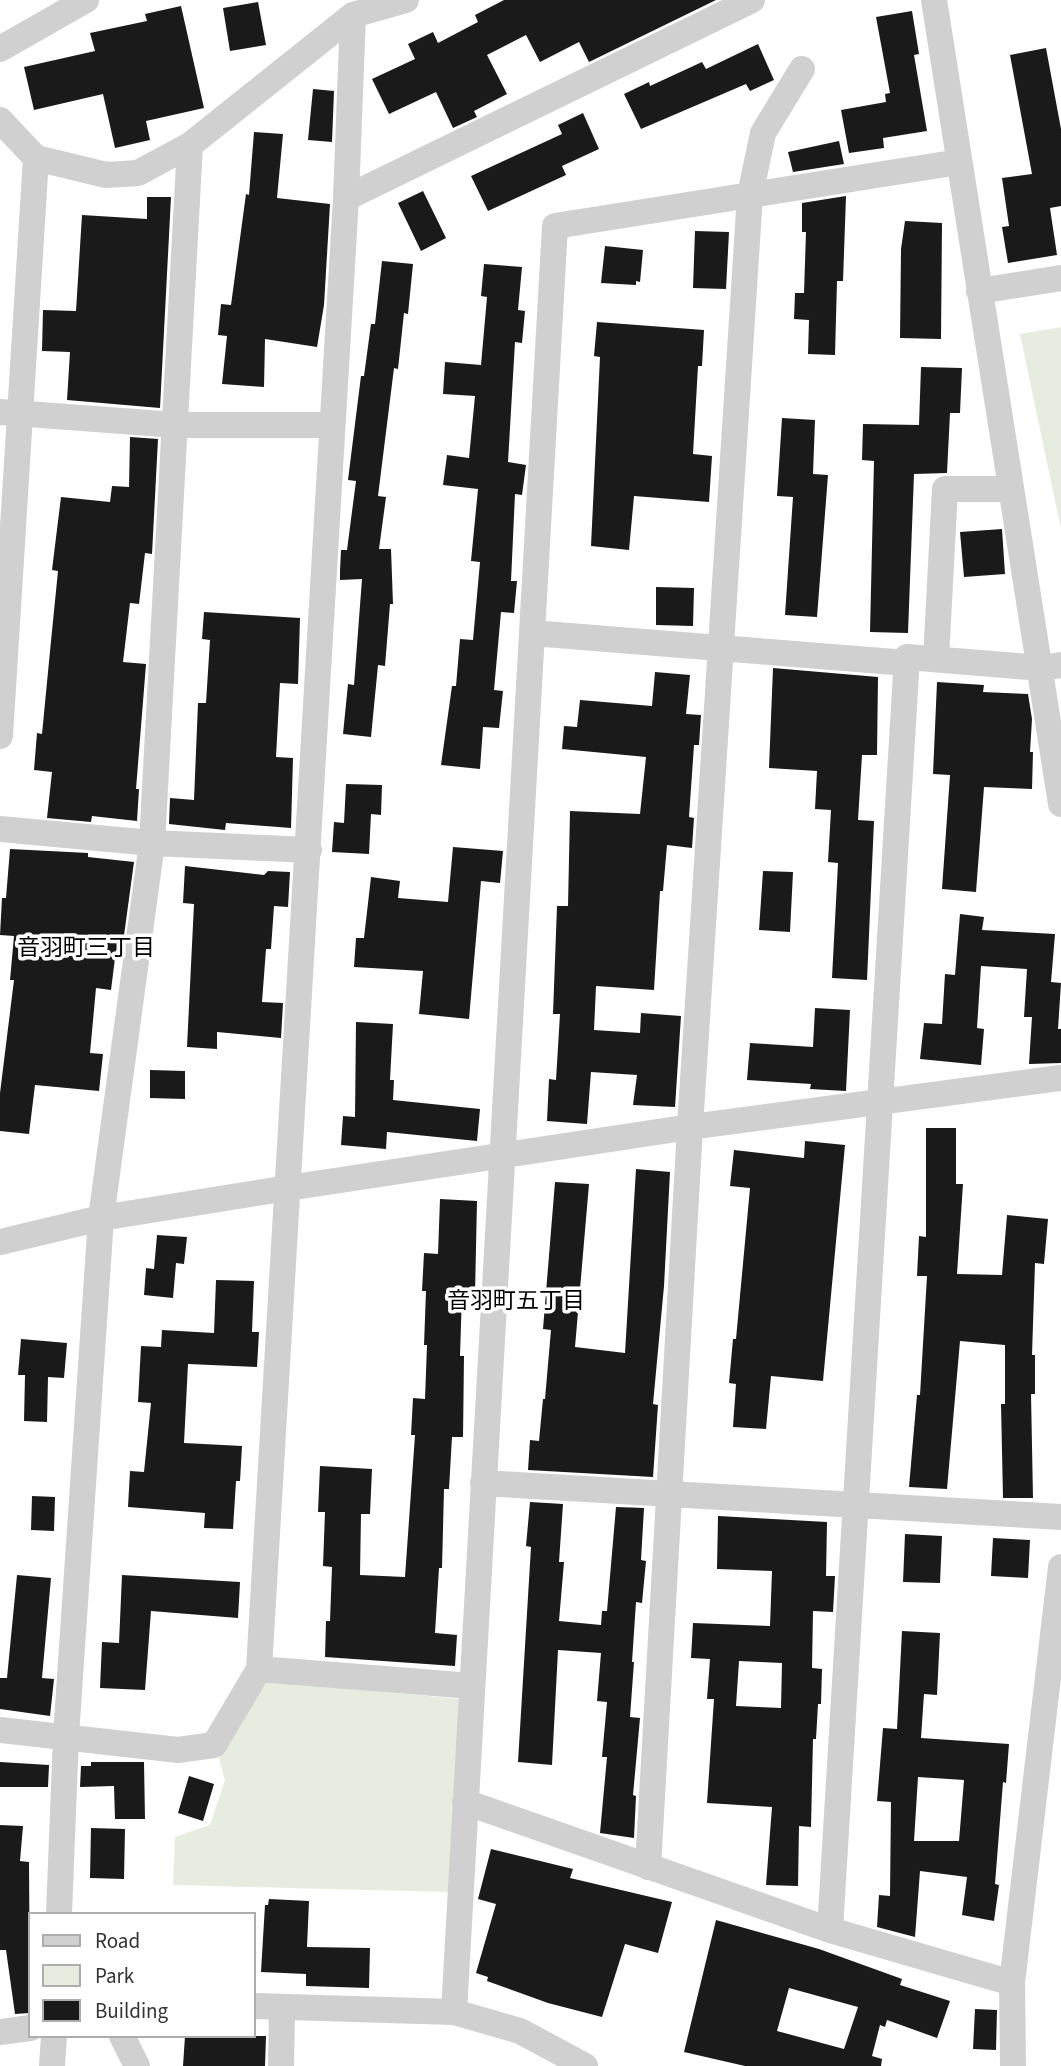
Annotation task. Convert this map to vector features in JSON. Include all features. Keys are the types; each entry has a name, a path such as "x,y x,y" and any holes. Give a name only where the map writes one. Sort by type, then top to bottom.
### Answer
{"street":[{"path":"0,120 36,159 106,175 138,173 190,145 354,15 406,0"},
{"path":"346,198 752,0"},
{"path":"934,0 1011,489 1051,667 1061,804"},
{"path":"0,48 70,4"},
{"path":"0,1730 178,1750 214,1745 259,1669 309,850 354,15"},
{"path":"648,1867 690,1127 750,195 763,133 802,69"},
{"path":"59,1912 66,1736 101,1218 152,843 190,145"},
{"path":"0,736 9,413 36,159"},
{"path":"454,2012 555,226 959,162"},
{"path":"979,291 1061,278"},
{"path":"9,413 176,425 330,425"},
{"path":"936,659 945,489 1011,489"},
{"path":"532,633 721,646 907,663"},
{"path":"830,1930 907,657 1051,667"},
{"path":"0,829 152,843 309,850"},
{"path":"0,1242 101,1218 288,1188 690,1127 1061,1078"},
{"path":"484,1483 1061,1517"},
{"path":"1013,2066 1012,1983 1061,1567"},
{"path":"259,1669 472,1686"},
{"path":"465,1802 830,1930 1012,1983"},
{"path":"256,2007 454,2012 520,2031 582,2065"},
{"path":"281,2066 282,2008"},
{"path":"0,2032 28,2028"},
{"path":"52,2066 54,2038"},
{"path":"123,2038 137,2066"}],"green space":[{"path":"1061,327 1061,529 1020,334"},
{"path":"261,1681 461,1699 449,1892 173,1885 175,1837 210,1825 225,1780 219,1759"}],"building":[{"path":"504,0 716,0 589,62 579,42 540,62 526,35 487,55 507,94 474,111 477,117 453,128 436,92 389,114 372,79 415,59 408,44 433,32 438,43 478,22 475,15"},
{"path":"258,2 266,45 230,51 223,8"},
{"path":"181,6 204,108 146,121 150,140 115,148 103,94 34,110 24,67 95,51 90,33 147,21 145,14"},
{"path":"912,11 919,54 914,55 927,131 883,138 884,148 849,153 841,110 886,102 885,94 890,93 876,17"},
{"path":"758,44 774,80 750,91 746,84 641,129 624,94 649,82 650,86 702,62 706,69"},
{"path":"1046,48 1061,129 1061,206 1050,208 1057,255 1008,263 1002,227 1009,226 1002,178 1032,174 1010,55"},
{"path":"313,89 334,91 332,142 308,140"},
{"path":"583,113 599,149 562,166 566,175 488,211 471,176 562,134 558,125"},
{"path":"254,132 283,134 277,198 330,204 324,305 317,347 265,339 264,387 222,384 227,336 218,335 221,304 231,305 246,194 249,195"},
{"path":"839,141 844,164 793,172 788,152"},
{"path":"423,191 446,238 421,251 398,203"},
{"path":"846,196 843,281 837,281 835,355 808,354 809,320 794,319 795,293 804,293 806,232 802,232 802,203"},
{"path":"147,197 171,197 160,408 67,400 70,352 42,351 43,310 76,311 82,215 147,219"},
{"path":"905,221 942,223 941,339 900,338 901,249"},
{"path":"695,231 729,232 726,289 693,288"},
{"path":"605,246 643,250 640,282 636,281 636,285 601,283"},
{"path":"382,261 413,264 408,314 404,313 398,369 394,368 378,496 386,497 379,549 391,549 393,604 390,604 385,666 378,665 371,737 343,734 348,684 354,685 362,579 340,580 340,571 341,550 347,550 356,481 348,480 361,376 364,376 371,324 375,324"},
{"path":"484,264 522,267 518,310 525,311 522,343 515,342 508,462 526,465 522,495 515,494 511,581 517,581 514,613 501,612 494,690 503,691 499,728 483,727 480,769 441,765 452,686 456,686 460,639 473,640 480,562 471,561 478,489 443,485 447,455 469,458 475,396 443,394 445,362 481,365 487,297 481,296"},
{"path":"597,322 704,330 702,366 698,366 693,454 712,456 709,502 634,496 629,550 591,546 600,357 594,356"},
{"path":"921,367 962,368 960,413 950,413 947,473 914,474 908,633 870,632 874,461 862,460 863,424 919,425"},
{"path":"782,418 815,420 813,474 828,475 817,617 785,615 793,497 777,496"},
{"path":"130,437 158,439 152,554 145,553 139,604 130,603 123,662 146,664 136,789 139,789 137,821 92,816 91,822 47,818 52,772 34,770 37,733 42,734 58,571 52,570 61,497 110,502 112,486 129,487"},
{"path":"1002,529 1005,574 964,577 960,532"},
{"path":"656,587 694,588 693,626 656,625"},
{"path":"204,612 300,618 298,684 280,683 276,757 293,758 291,828 226,823 225,830 169,824 170,798 194,800 198,703 206,703 210,640 202,639"},
{"path":"773,668 878,677 877,755 862,755 858,820 874,821 867,980 832,978 838,863 828,862 831,810 815,809 817,771 769,768"},
{"path":"655,672 690,675 686,714 701,715 699,745 694,745 689,817 694,818 692,848 667,845 663,891 660,891 654,990 596,986 594,1030 640,1033 641,1013 681,1016 675,1107 633,1105 637,1075 591,1072 587,1124 547,1121 549,1079 556,1080 560,1014 553,1014 557,906 568,906 570,811 640,814 646,757 562,749 564,726 577,727 580,700 652,706"},
{"path":"937,682 984,685 983,692 1028,694 1032,719 1032,789 984,787 976,892 942,889 950,775 933,774"},
{"path":"346,784 382,785 381,815 371,814 369,854 332,852 334,822 344,823"},
{"path":"453,847 503,851 500,883 481,881 469,1019 419,1014 423,971 354,967 356,938 364,938 371,877 400,881 398,898 448,902"},
{"path":"10,849 88,853 88,857 134,862 122,950 116,950 111,990 96,988 90,1053 103,1054 99,1091 35,1085 29,1134 0,1131 0,1093 14,980 10,980 14,936 0,935 2,898 6,898"},
{"path":"185,866 264,875 268,871 290,872 288,907 274,906 271,949 266,949 262,1002 283,1003 281,1038 217,1032 217,1049 187,1047 194,904 183,903"},
{"path":"763,871 793,872 790,932 759,930"},
{"path":"960,914 984,917 982,930 1055,934 1051,982 1061,983 1058,1029 1061,1029 1061,1063 1029,1064 1032,1017 1024,1017 1027,969 981,966 977,1028 984,1029 981,1065 920,1059 924,1023 942,1024 945,974 955,975"},
{"path":"815,1008 850,1010 846,1091 810,1089 811,1084 747,1080 750,1043 813,1047"},
{"path":"356,1022 393,1024 390,1080 394,1080 393,1100 480,1109 477,1141 387,1132 386,1149 341,1145 343,1116 355,1117"},
{"path":"150,1070 185,1071 185,1099 150,1098"},
{"path":"926,1128 956,1128 956,1184 963,1184 957,1274 1002,1275 1007,1215 1048,1219 1044,1264 1035,1263 1032,1355 1035,1355 1035,1394 1031,1394 1033,1498 1003,1498 1001,1404 1005,1404 1005,1345 960,1341 947,1489 909,1487 917,1395 920,1395 927,1276 917,1276 919,1236 926,1237"},
{"path":"805,1141 845,1145 823,1381 771,1376 766,1429 733,1427 736,1384 729,1383 733,1339 736,1339 750,1188 730,1186 734,1150 804,1158"},
{"path":"636,1169 670,1172 664,1286 653,1404 658,1405 653,1477 528,1470 530,1440 539,1441 545,1399 551,1330 543,1329 555,1182 589,1184 575,1347 625,1353"},
{"path":"440,1199 477,1201 475,1294 462,1293 460,1356 464,1356 463,1437 452,1437 449,1489 444,1489 442,1568 439,1568 435,1633 457,1635 455,1666 325,1657 326,1621 330,1621 332,1567 323,1566 325,1512 318,1512 320,1466 372,1469 370,1514 361,1514 360,1575 405,1577 415,1435 411,1435 413,1398 425,1399 427,1345 424,1345 426,1291 422,1291 424,1253 438,1254"},
{"path":"157,1235 187,1237 184,1264 176,1263 173,1298 144,1295 146,1268 154,1269"},
{"path":"216,1280 254,1281 252,1332 259,1332 257,1367 188,1364 184,1443 242,1446 240,1481 236,1481 233,1529 204,1528 205,1513 128,1507 130,1471 144,1472 151,1403 138,1402 141,1346 161,1347 162,1330 214,1333"},
{"path":"21,1339 67,1343 64,1378 48,1377 47,1422 24,1421 25,1375 18,1375"},
{"path":"32,1496 55,1497 54,1531 31,1530"},
{"path":"530,1502 563,1504 559,1562 564,1562 559,1621 601,1625 602,1611 607,1611 616,1507 644,1508 641,1560 646,1561 642,1603 636,1602 630,1717 640,1718 633,1795 636,1796 634,1838 600,1833 607,1757 602,1757 607,1702 597,1701 601,1653 558,1650 552,1765 518,1762 531,1547 526,1546"},
{"path":"718,1516 827,1522 826,1576 835,1576 833,1612 813,1611 812,1668 822,1669 821,1704 818,1704 816,1739 813,1739 811,1827 799,1826 798,1886 766,1885 772,1807 707,1803 714,1699 707,1699 710,1659 691,1658 693,1623 770,1626 772,1571 717,1569","holes":["739,1661 782,1663 781,1708 736,1706"]},
{"path":"905,1534 942,1536 940,1583 903,1582"},
{"path":"993,1538 1030,1540 1028,1578 991,1576"},
{"path":"17,1575 51,1578 42,1678 54,1679 50,1716 0,1709 0,1678 7,1678"},
{"path":"122,1575 240,1582 238,1618 151,1611 145,1690 100,1688 102,1642 119,1643"},
{"path":"902,1631 940,1633 937,1695 924,1694 921,1738 1009,1744 1006,1783 1003,1782 995,1884 999,1885 994,1921 962,1915 967,1877 920,1871 915,1937 877,1927 879,1895 890,1896 891,1802 877,1801 883,1728 897,1729","holes":["918,1777 964,1780 959,1841 914,1841"]},
{"path":"0,1762 49,1765 48,1787 0,1787"},
{"path":"91,1762 144,1762 145,1819 115,1819 114,1786 80,1787 81,1766 91,1766"},
{"path":"189,1776 214,1784 203,1821 178,1813"},
{"path":"0,1825 23,1826 20,1861 29,1862 28,2013 15,2014 6,1950 0,1950"},
{"path":"91,1828 125,1829 124,1879 90,1878"},
{"path":"491,1849 573,1869 570,1878 672,1902 658,1953 625,1944 602,2017 548,2003 487,1981 488,1977 476,1973 496,1904 478,1899"},
{"path":"269,1899 309,1901 307,1947 370,1948 369,1988 306,1986 306,1974 261,1972 265,1905 268,1905"},
{"path":"716,1920 819,1949 902,1979 900,1985 950,2001 937,2038 887,2020 885,2027 880,2025 872,2056 882,2059 881,2066 745,2066 684,2052","holes":["789,1988 858,2007 844,2049 777,2031"]},
{"path":"975,2009 997,2010 996,2050 973,2049"},
{"path":"266,2036 265,2066 183,2066 185,2038"}],"district":[{"name":"音羽町三丁目","path":"86,950"},
{"name":"音羽町五丁目","path":"516,1303"}]}
